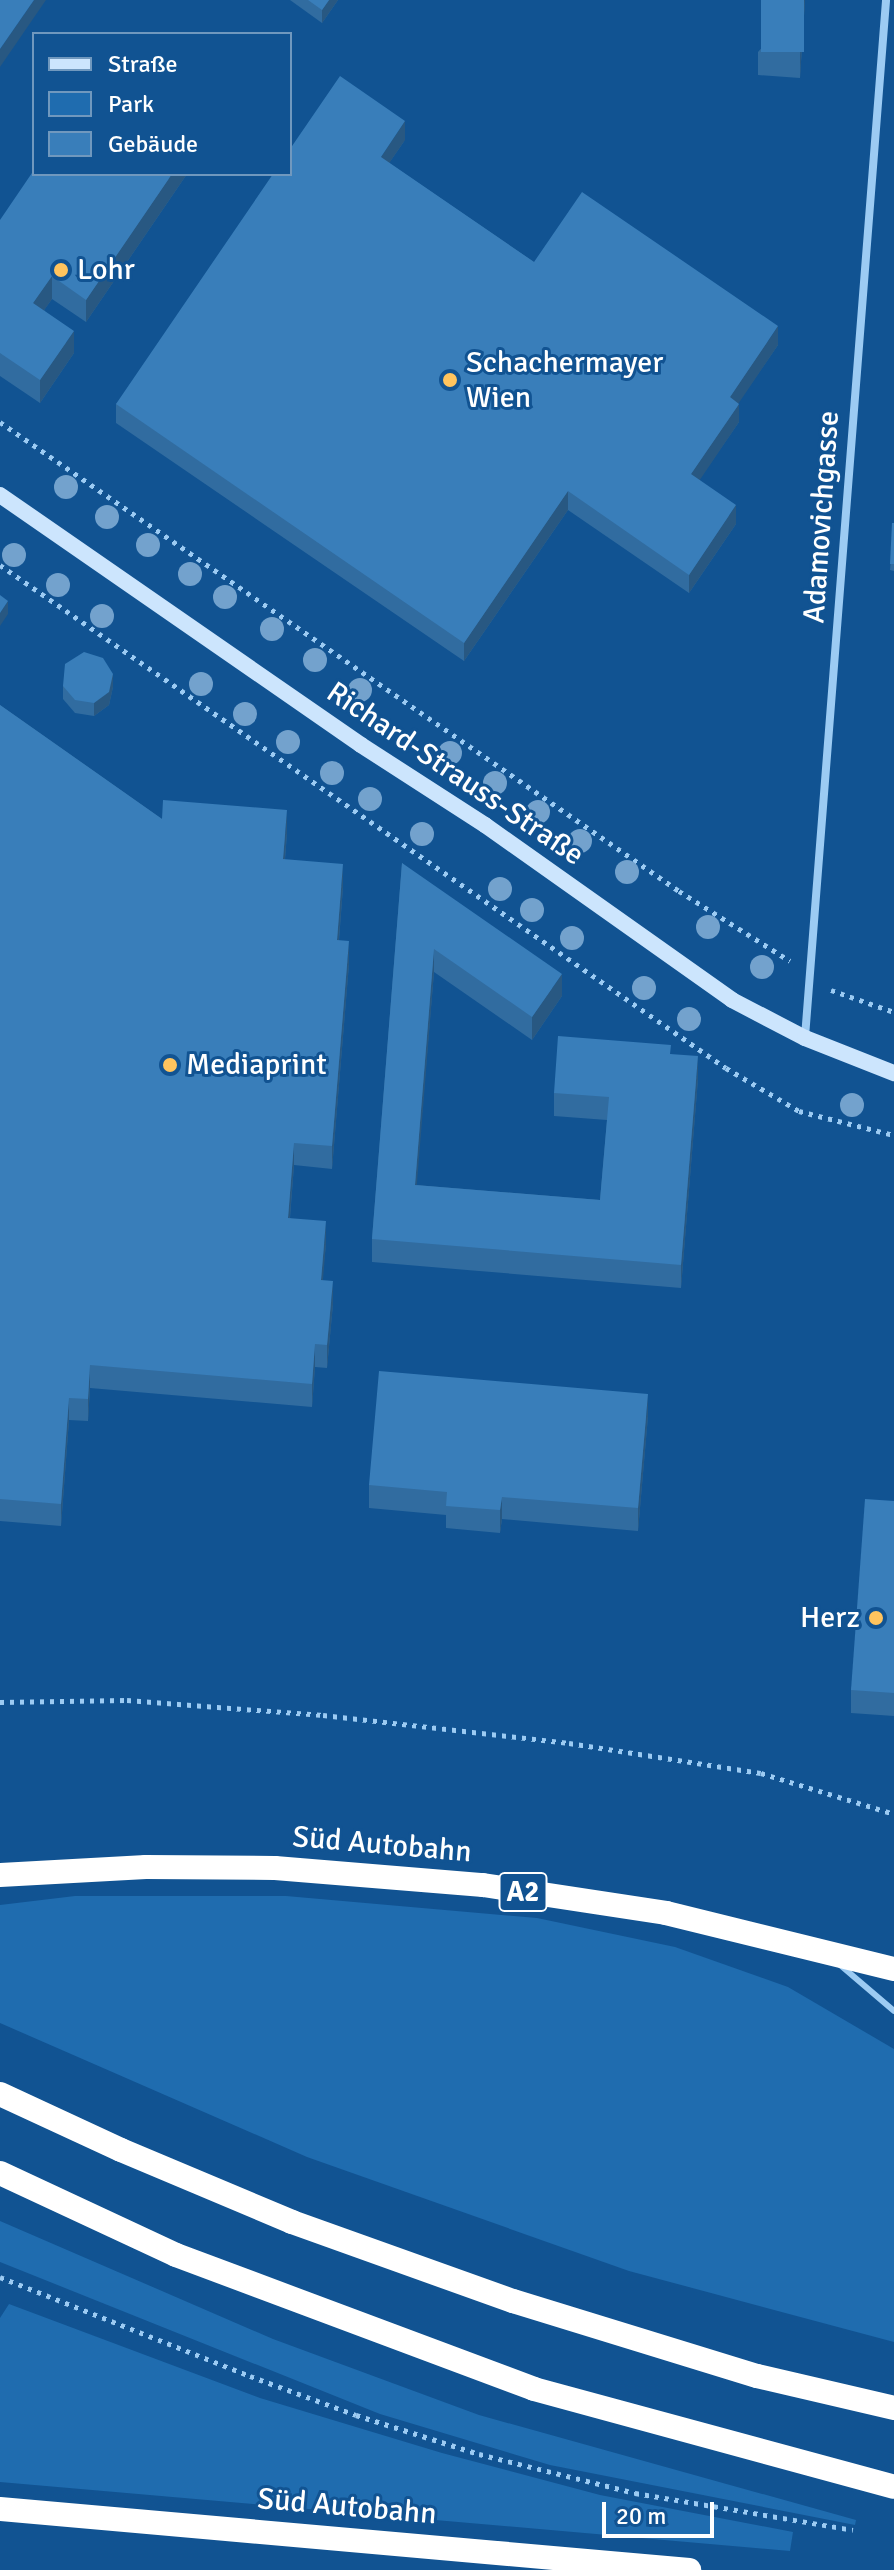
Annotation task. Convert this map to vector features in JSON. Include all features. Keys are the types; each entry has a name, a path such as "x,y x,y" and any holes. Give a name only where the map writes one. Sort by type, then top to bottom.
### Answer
{"highway":[{"name":"Süd Autobahn","path":"0,1875 146,1867 275,1868 483,1885 666,1913 894,1969"},
{"path":"0,2094 121,2150 292,2222 513,2301 757,2376 894,2408"},
{"path":"0,2173 176,2255 534,2389 894,2487"},
{"name":"Süd Autobahn","path":"0,2509 689,2570"}],"main road":[{"name":"Richard-Strauss-Straße","path":"0,495 361,745 485,825 732,1000 805,1038 894,1073"}],"street":[{"name":"Adamovichgasse","path":"805,1038 886,0"}],"lane":[{"path":"823,1950 894,2011"}],"path":[{"path":"0,422 679,891 832,991 894,1012"},
{"path":"0,565 726,1068 799,1111 894,1135"},
{"path":"0,1702 127,1700 323,1715 569,1743 761,1773 894,1814"},
{"path":"0,2277 316,2401 479,2454 648,2495 853,2530"}],"green space":[{"path":"75,1896 286,1896 537,1918 675,1947 788,1987 894,2049 894,2342 629,2271 307,2157 0,2023 0,1905"},
{"path":"0,2221 273,2339 479,2415 856,2520 855,2525 550,2465 380,2414 0,2262"},
{"path":"9,2304 260,2398 442,2453 600,2495 793,2532 790,2551 0,2482 0,2318"}],"building":[{"path":"0,0 34,0 0,49"},
{"path":"308,0 329,0 322,10"},
{"path":"761,0 804,0 804,52 761,52"},
{"name":"Schachermayer Wien","path":"340,76 405,121 381,157 534,262 582,192 778,326 730,397 739,404 691,474 736,505 689,575 568,491 464,643 116,404 272,176 292,176 292,146"},
{"name":"Lohr","path":"32,173 32,176 171,176 86,300 52,276 33,303 74,331 40,380 0,353 0,220"},
{"path":"892,523 894,564 890,564"},
{"path":"0,595 8,601 0,613"},
{"path":"84,652 103,658 113,674 109,692 94,703 75,700 63,686 65,664"},
{"name":"Mediaprint","path":"0,705 162,819 163,800 287,810 283,859 343,864 337,940 349,941 332,1146 294,1143 288,1218 326,1221 321,1280 333,1281 327,1345 315,1344 312,1384 90,1365 88,1399 69,1398 61,1504 0,1499"},
{"path":"402,863 562,974 532,1017 434,949 415,1185 600,1200 609,1097 554,1093 558,1036 671,1045 670,1054 698,1056 681,1265 372,1239"},
{"path":"379,1371 648,1394 638,1508 502,1497 500,1510 446,1506 447,1492 369,1485"},
{"name":"Herz","path":"865,1499 894,1501 894,1693 851,1690"}],"place":[{"name":"Lohr","path":"61,270"},
{"name":"Schachermayer Wien","path":"450,380"},
{"name":"Mediaprint","path":"170,1065"},
{"name":"Herz","path":"876,1618"}]}
